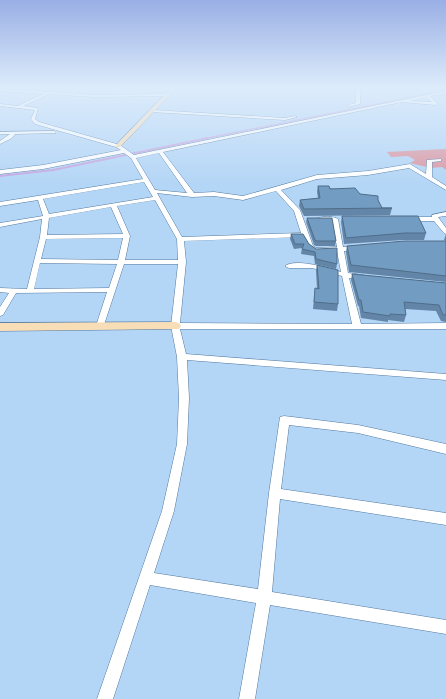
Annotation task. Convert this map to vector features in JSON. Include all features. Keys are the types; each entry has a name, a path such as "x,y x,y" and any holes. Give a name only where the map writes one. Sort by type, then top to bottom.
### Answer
{"street":[{"path":"35,121 37,123 62,131 118,146 132,157 180,239 182,262 175,326 182,357 184,398 182,444 168,511 104,699"},
{"path":"118,146 143,121"},
{"path":"132,157 307,121"},
{"path":"0,133 62,131"},
{"path":"0,143 10,137 13,133"},
{"path":"0,172 43,167 124,151"},
{"path":"160,151 192,195"},
{"path":"429,177 429,161 438,160"},
{"path":"152,191 192,195 214,194 244,198 259,192 277,189 317,178 368,173 410,166 446,188"},
{"path":"0,204 146,180"},
{"path":"277,189 307,219 338,219 340,249 357,328"},
{"path":"30,291 43,237 46,216 40,198"},
{"path":"0,225 156,198"},
{"path":"100,326 121,262 127,236 113,205"},
{"path":"446,214 434,216 446,232"},
{"path":"307,219 305,235 310,246 315,250 368,247"},
{"path":"399,219 436,220"},
{"path":"180,239 305,235"},
{"path":"43,237 127,236"},
{"path":"37,261 182,262"},
{"path":"289,266 312,266 345,275 375,278"},
{"path":"0,290 112,290"},
{"path":"0,313 14,291"},
{"path":"0,327 175,326 357,328 446,326"},
{"path":"182,357 446,377"},
{"path":"248,699 264,598 284,420 358,429 446,449"},
{"path":"275,493 446,518"},
{"path":"146,578 446,627"}],"shaded area":[{"path":"446,149 446,170 442,167 431,168 410,163 415,160 408,156 391,157 387,152"}],"building":[{"path":"318,186 329,186 330,189 355,188 360,194 378,196 378,200 382,208 392,208 304,209 300,200 320,198"},
{"path":"342,216 418,216 426,233 405,233 346,238"},
{"path":"307,218 332,218 336,241 315,240"},
{"path":"291,234 303,234 309,244 316,249 337,248 337,264 316,259 315,252 302,249 304,244 295,244"},
{"path":"405,241 446,241 446,276 351,265 347,246"},
{"path":"317,265 338,270 338,304 314,302 315,288 319,289"},
{"path":"352,274 446,283 446,315 443,315 439,305 404,302 406,315 390,314 390,316 363,312 361,300 359,300"}],"waterway":[{"path":"203,139 294,121"},
{"path":"0,176 53,170 208,138"}]}
